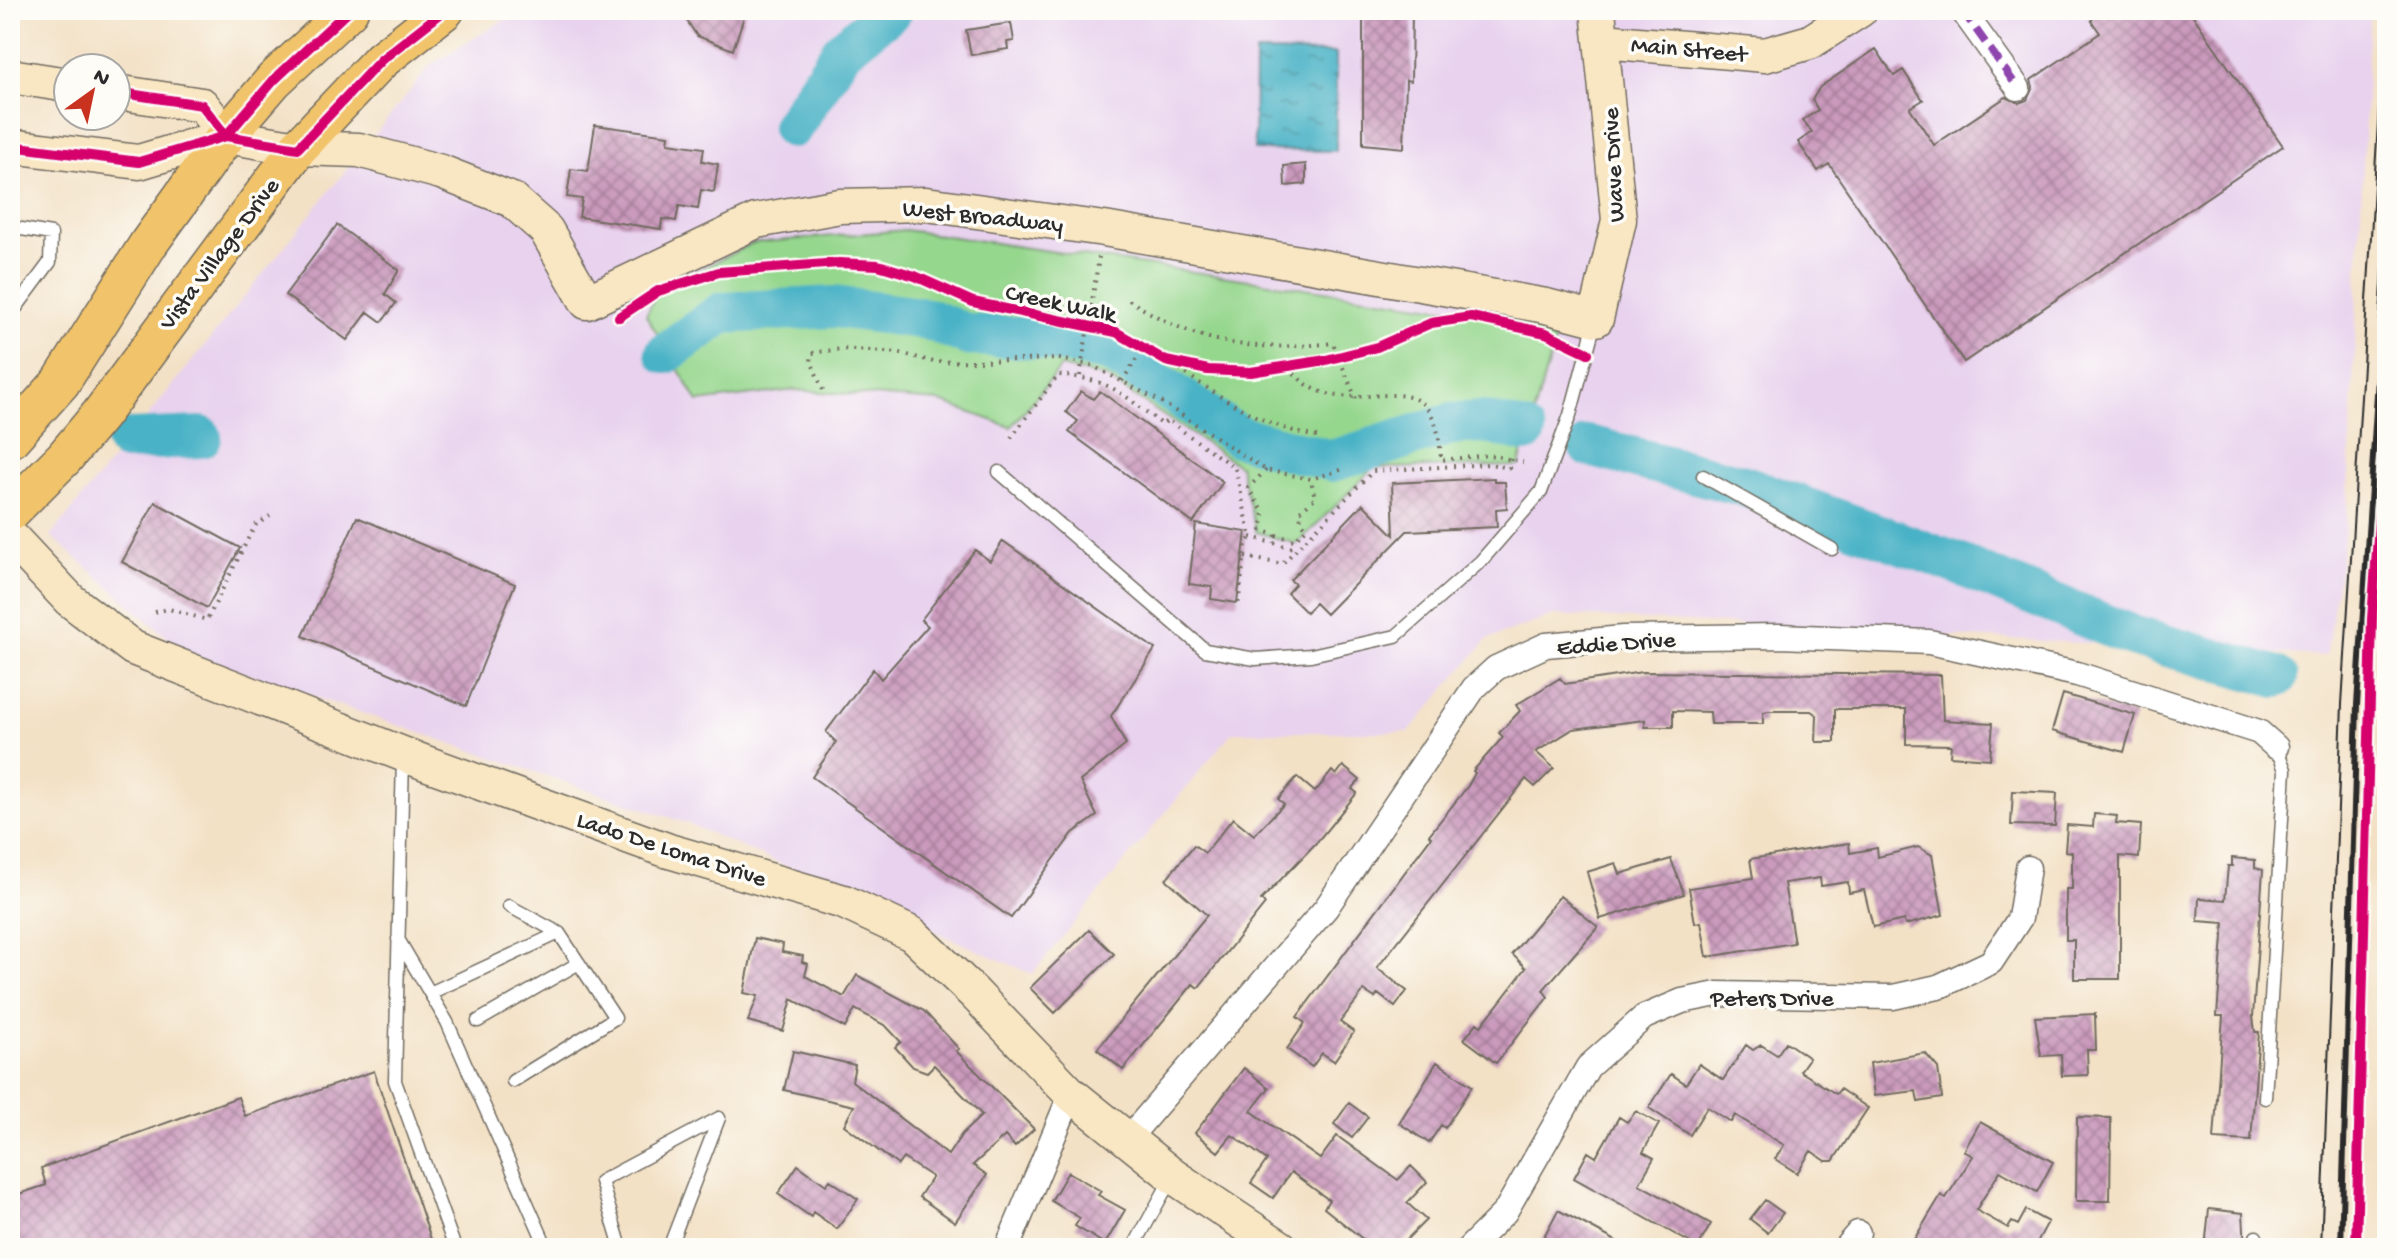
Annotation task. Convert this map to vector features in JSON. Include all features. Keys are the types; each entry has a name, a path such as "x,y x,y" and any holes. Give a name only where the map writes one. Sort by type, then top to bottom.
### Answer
{"main road":[{"path":"10,439 61,382 149,243 226,136 274,80 349,10"},
{"name":"Vista Village Drive","path":"10,512 64,458 100,415 138,358 298,148 381,60 445,10"}],"street":[{"name":"Main Street","path":"1601,26 1765,55 1810,42 1860,10"},
{"path":"1962,10 2018,88"},
{"name":"Wave Drive","path":"1596,319 1619,220 1601,26"},
{"path":"10,76 52,83"},
{"path":"132,94 202,105 226,136"},
{"path":"10,146 139,162 226,136 298,148"},
{"name":"West Broadway","path":"298,148 359,150 441,172 512,200 546,230 587,302 756,221 840,206 926,204 1104,229 1546,306 1596,319"},
{"name":"Lado De Loma Drive","path":"10,536 70,600 133,648 403,755 669,851 844,902 912,934 1071,1094 1126,1141 1281,1248"},
{"name":"Eddie Drive","path":"1126,1141 1326,908 1474,688 1496,668 1546,645 1623,638 1780,636 1929,642 2077,674 2259,732 2276,747"},
{"name":"Peters Drive","path":"1469,1248 1505,1212 1588,1067 1644,1017 1682,1001 1717,994 1893,997 1938,987 1991,962 2020,918 2028,868"},
{"path":"1007,1248 1071,1094"}],"lane":[{"path":"10,227 51,234 50,262 10,316"},
{"path":"999,472 1205,650 1255,659 1311,655 1396,636 1481,561 1530,509 1552,467 1570,415 1596,319"},
{"path":"1703,476 1832,549"},
{"path":"2265,1098 2285,770 2276,747"},
{"path":"403,755 395,1081 455,1248"},
{"path":"509,906 559,933 615,1018 513,1081"},
{"path":"430,993 559,933"},
{"path":"398,939 447,1022 547,1248"},
{"path":"478,1021 579,963"},
{"path":"621,1248 601,1181 719,1118 669,1248"},
{"path":"1133,1248 1173,1176"}],"path":[{"path":"1080,376 1090,314 1101,272 1104,229"},
{"path":"1125,287 1129,300 1126,316"},
{"path":"1129,300 1156,318 1202,337 1258,349 1333,343 1356,399"},
{"path":"1122,381 1140,345 1254,418 1281,430 1317,437"},
{"path":"823,390 811,361 812,353 841,349 900,353 934,362 962,364 1059,359 1091,365 1122,381 1163,403 1266,470 1311,479 1344,469"},
{"path":"1326,360 1352,354"},
{"path":"1166,361 1208,370"},
{"path":"1276,369 1301,365"},
{"path":"1289,367 1300,382 1317,391 1356,399 1394,394 1414,396 1428,407 1433,417 1440,441 1441,460 1489,455 1523,462"},
{"path":"1011,438 1058,375 1080,376 1102,380 1163,425 1167,420 1235,468 1251,537 1244,557 1238,606"},
{"path":"1244,557 1282,564 1373,471 1490,464 1509,468 1511,459"},
{"path":"1266,470 1248,488 1264,513 1261,530 1294,540 1307,528 1301,521 1300,511 1304,504 1315,498 1311,479"},
{"path":"155,612 169,609 207,620 256,525 270,516"},
{"path":"1274,543 1276,535"},
{"path":"1251,537 1297,549"}],"shaded area":[{"path":"520,10 2370,10 2347,518 2326,656 1556,615 1488,639 1409,732 1232,732 1032,974 689,824 185,653 51,536 431,65"}],"green space":[{"path":"905,230 1559,325 1519,466 1373,468 1297,544 1256,532 1240,466 1105,377 1061,367 1011,427 938,401 795,390 698,402 646,315 658,291 753,243"}],"water":[{"path":"1255,52 1336,53 1336,151 1254,150"}],"building":[{"path":"680,10 746,10 733,50 697,36"},
{"path":"1363,10 1412,10 1411,81 1406,80 1404,148 1363,144"},
{"path":"2105,10 2189,10 2283,146 1964,362 1829,164 1818,171 1798,142 1812,132 1803,120 1818,110 1812,100 1820,87 1876,49 1894,76 1903,70 1923,100 1910,108 1934,145 2006,97 2019,103 2027,100 2033,87 2031,80 2100,33 2091,20"},
{"path":"1011,23 1014,41 1007,42 1008,49 971,55 966,30"},
{"path":"595,125 669,135 668,143 704,148 702,161 718,164 714,192 701,190 698,209 679,206 676,221 662,219 661,229 579,217 582,199 567,197 571,169 588,171"},
{"path":"1306,164 1306,184 1285,186 1284,166"},
{"path":"337,225 399,270 385,294 396,303 382,322 368,312 347,340 285,295"},
{"path":"1081,391 1093,399 1100,391 1223,482 1193,523 1069,432 1078,421 1066,412"},
{"path":"1494,478 1494,482 1505,482 1507,508 1496,509 1497,527 1407,531 1326,614 1315,603 1306,612 1287,593 1295,584 1290,580 1363,504 1394,535 1392,483"},
{"path":"155,502 240,548 207,608 122,562"},
{"path":"357,517 515,584 466,706 303,636"},
{"path":"1196,524 1246,532 1237,603 1211,599 1212,587 1189,584"},
{"path":"1003,541 1155,649 1111,716 1126,745 1080,781 1097,816 1073,833 1011,918 812,777 836,742 826,732 873,669 881,679 928,626 921,620 975,550 990,561"},
{"path":"1642,672 1941,675 1943,720 1993,723 1990,759 1950,756 1951,745 1906,744 1906,709 1835,709 1835,742 1816,742 1817,715 1811,711 1767,711 1763,713 1763,724 1711,724 1710,712 1673,711 1673,727 1645,727 1645,720 1573,729 1536,752 1554,768 1535,787 1526,779 1377,968 1407,991 1395,1007 1378,994 1375,998 1364,991 1340,1022 1354,1032 1334,1061 1322,1053 1312,1067 1287,1049 1305,1023 1297,1017 1468,786 1475,773 1473,771 1503,737 1499,733 1520,711 1516,705 1560,678 1565,684"},
{"path":"2063,694 2135,715 2124,752 2052,731"},
{"path":"1343,766 1360,780 1352,789 1357,793 1317,842 1261,900 1265,904 1198,988 1193,984 1123,1070 1097,1049 1207,915 1166,879 1194,845 1205,853 1233,818 1254,835 1284,804 1278,799 1297,777 1315,792 1332,771 1336,775"},
{"path":"2013,791 2057,793 2055,826 2011,825"},
{"path":"2094,814 2117,816 2116,823 2141,825 2139,858 2120,856 2120,979 2074,979 2074,940 2066,940 2066,889 2072,889 2072,852 2065,851 2067,825 2093,827"},
{"path":"1849,843 1850,853 1877,848 1878,857 1918,847 1932,855 1943,915 1905,925 1904,920 1873,927 1864,890 1849,893 1848,882 1821,886 1820,878 1784,883 1794,943 1707,957 1701,922 1695,923 1689,888 1753,878 1750,859"},
{"path":"2232,858 2255,860 2255,868 2263,870 2253,1017 2255,1032 2259,1032 2251,1141 2214,1139 2223,1016 2217,1016 2224,923 2198,921 2199,898 2225,900 2228,866 2232,866"},
{"path":"1671,859 1684,894 1600,919 1587,872 1616,863 1620,874"},
{"path":"1560,896 1598,927 1543,990 1548,997 1496,1063 1464,1039 1477,1023 1481,1026 1526,968 1512,954"},
{"path":"1089,930 1114,954 1055,1013 1030,988"},
{"path":"755,938 783,944 782,952 803,956 802,962 808,964 805,976 844,997 857,975 924,1011 959,1049 956,1051 1034,1129 1015,1147 1005,1136 973,1165 987,1175 955,1222 919,1197 932,1177 903,1158 898,1165 844,1125 854,1106 784,1090 793,1051 855,1065 852,1081 948,1155 962,1134 982,1115 934,1065 927,1072 913,1067 895,1047 901,1042 886,1026 855,1009 845,1028 792,999 783,1031 748,1021 758,996 744,993"},
{"path":"2095,1014 2096,1050 2087,1050 2088,1075 2062,1076 2061,1055 2041,1056 2035,1017"},
{"path":"1786,1042 1809,1058 1800,1071 1836,1094 1840,1089 1868,1108 1833,1161 1826,1161 1811,1151 1797,1173 1775,1159 1784,1145 1735,1115 1731,1122 1707,1107 1690,1135 1649,1108 1671,1074 1686,1084 1699,1064 1723,1080 1746,1045 1753,1050 1761,1045 1777,1055"},
{"path":"1925,1053 1938,1068 1942,1098 1918,1102 1916,1091 1874,1096 1870,1063"},
{"path":"1437,1062 1472,1086 1445,1128 1441,1125 1429,1143 1399,1123"},
{"path":"1244,1068 1269,1088 1251,1111 1320,1159 1337,1136 1398,1180 1411,1166 1427,1182 1407,1203 1426,1220 1398,1248 1374,1248 1324,1208 1329,1200 1291,1172 1273,1198 1251,1183 1267,1160 1232,1135 1218,1152 1195,1133"},
{"path":"374,1071 434,1248 10,1248 10,1197 46,1185 41,1168 238,1097 245,1116"},
{"path":"1349,1103 1368,1117 1352,1138 1334,1124"},
{"path":"1636,1111 1659,1124 1643,1152 1654,1158 1639,1184 1711,1224 1698,1247 1574,1178 1588,1152 1596,1157 1619,1117 1627,1122"},
{"path":"2077,1117 2111,1118 2110,1201 2076,1201"},
{"path":"1980,1122 2053,1162 2037,1192 2000,1171 1976,1210 2008,1228 2012,1222 2018,1225 2026,1210 2048,1222 2036,1244 2043,1248 1909,1248 1941,1195 1946,1198 1973,1156 1964,1151"},
{"path":"798,1165 826,1185 830,1180 858,1199 837,1229 813,1212 811,1217 778,1194"},
{"path":"1068,1172 1101,1191 1098,1195 1125,1210 1105,1244 1075,1226 1080,1218 1051,1201"},
{"path":"1765,1200 1783,1213 1768,1233 1750,1219"},
{"path":"2209,1209 2243,1213 2245,1248 2205,1248"},
{"path":"1558,1210 1629,1248 1558,1248 1542,1240"}],"waterway":[{"path":"792,127 843,49 892,10"},
{"path":"666,353 722,313 834,307 928,319 968,335 1038,338 1111,352 1240,437 1332,461 1451,424 1483,422 1525,432"},
{"path":"126,440 201,437"},
{"path":"1589,446 1745,486 1953,562 2132,636 2277,677"},
{"path":"2369,687 2387,688"}],"tram line":[{"path":"2321,1248 2342,704 2385,10"}],"railway":[{"path":"2341,1248 2357,705 2387,238"}],"marked path":[{"path":"1962,10 2018,88"}],"cycle path":[{"path":"226,136 274,80 349,10"},
{"path":"10,146 139,162 226,136 298,148 381,60 445,10"},
{"path":"132,94 202,105 226,136"},
{"name":"Creek Walk","path":"619,317 658,291 719,272 839,263 878,265 915,276 973,302 1116,332 1166,361 1208,370 1251,372 1326,360 1377,347 1431,323 1471,317 1546,333 1588,353"},
{"path":"2356,1248 2372,619 2387,413"}]}
